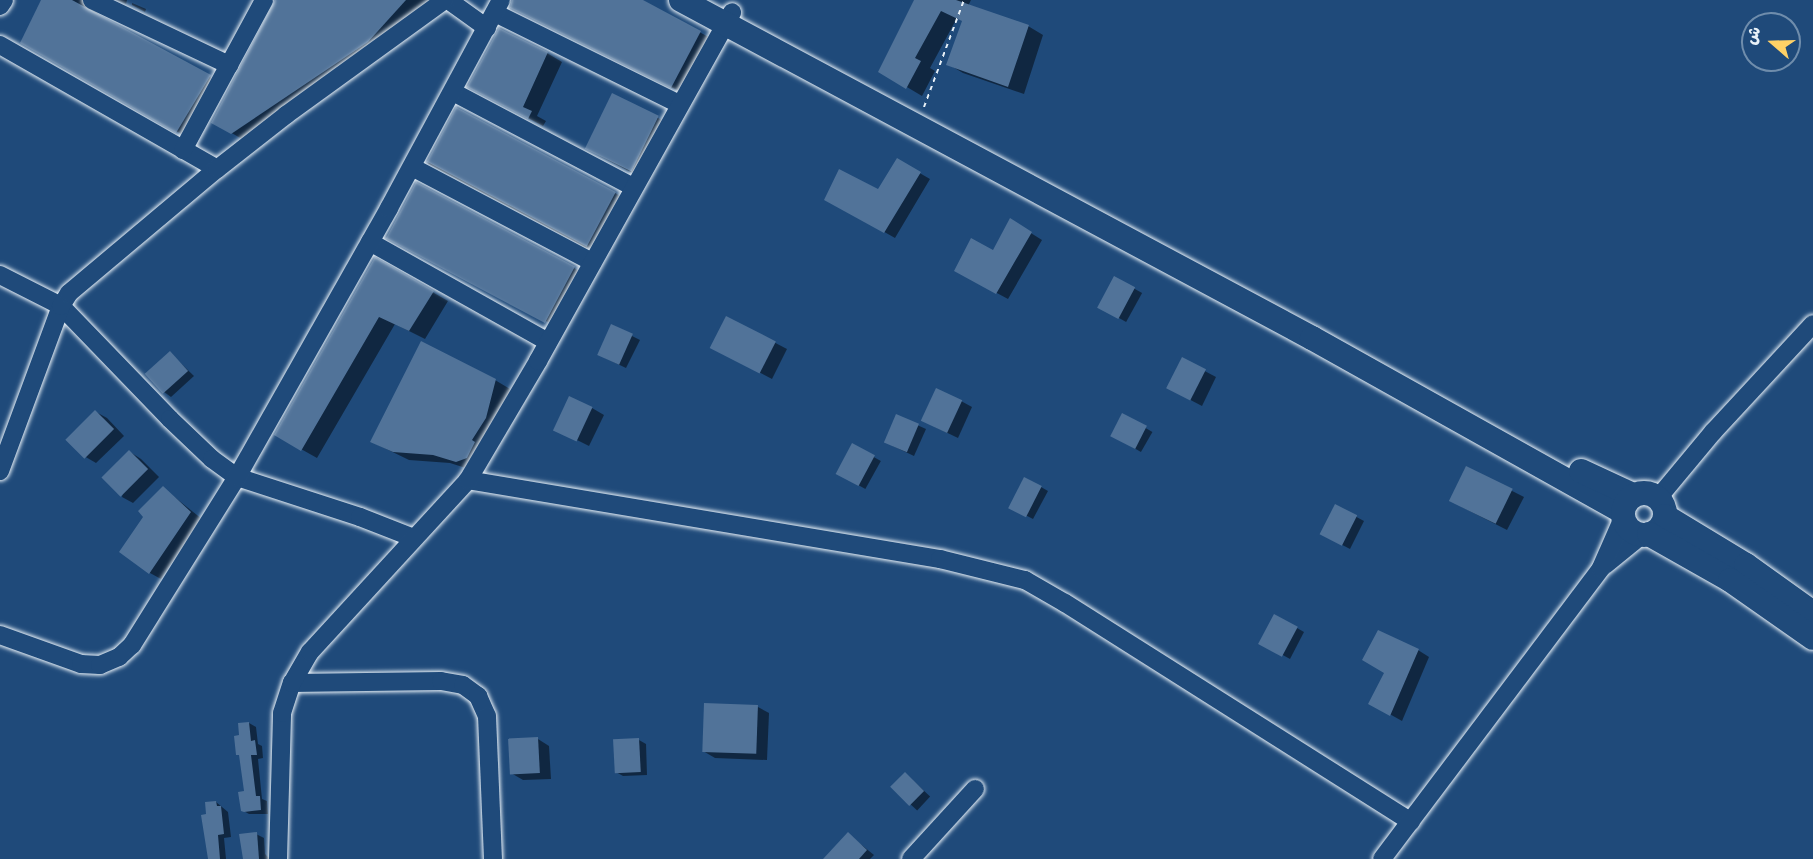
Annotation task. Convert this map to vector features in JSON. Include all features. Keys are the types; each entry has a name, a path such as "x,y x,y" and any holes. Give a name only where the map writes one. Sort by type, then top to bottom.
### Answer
{"main road":[{"path":"681,0 728,18 921,113 1343,339 1582,471 1626,508 1628,528 1730,580 1813,638"},
{"path":"710,0 728,18 1626,508"},
{"path":"1626,508 1646,492 1662,507 1813,613"},
{"path":"1645,535 1660,528 1662,507"}],"street":[{"path":"0,6 4,0"},
{"path":"92,0 229,65"},
{"path":"0,471 61,306 80,282 286,115 446,0 494,14 679,105"},
{"path":"183,150 262,1"},
{"path":"0,634 81,664 100,665 119,657 132,645 237,477 412,167 494,14"},
{"path":"278,859 282,713 292,683 310,652 468,480 548,342 728,18"},
{"path":"0,45 217,169"},
{"path":"453,92 633,187"},
{"path":"412,167 592,262"},
{"path":"370,242 548,342"},
{"path":"0,275 61,306 170,419 212,459 237,477 360,517 414,538"},
{"path":"1662,507 1713,432 1813,324"},
{"path":"468,480 940,558 1024,580 1065,603 1411,822"},
{"path":"1382,859 1601,568 1626,508"},
{"path":"1601,568 1645,535"},
{"path":"292,683 441,681 463,685 478,696 487,716 493,859"},
{"path":"911,859 975,789"}],"path":[{"path":"921,113 964,0"}],"building":[{"path":"41,0 72,0 211,75 176,133 20,43"},
{"path":"275,0 406,0 368,42 231,134 211,123"},
{"path":"512,0 643,0 701,31 671,88 510,8"},
{"path":"914,0 956,0 1029,25 1008,87 946,65 962,21 941,11 915,58 921,61 906,89 878,72"},
{"path":"499,28 548,52 523,107 532,111 528,119 467,87"},
{"path":"612,93 659,116 632,172 585,149"},
{"path":"456,107 616,192 587,247 427,162"},
{"path":"897,158 921,172 884,233 824,200 839,169 878,189"},
{"path":"416,182 575,267 545,323 386,239"},
{"path":"1010,218 1032,232 996,294 954,271 971,238 993,250"},
{"path":"375,257 434,291 409,331 379,317 301,451 274,435"},
{"path":"1114,276 1135,287 1118,319 1097,308"},
{"path":"726,316 776,341 760,373 710,348"},
{"path":"611,324 633,334 619,365 597,355"},
{"path":"421,341 496,379 486,418 472,440 475,442 467,458 456,462 433,455 393,452 370,442"},
{"path":"170,351 188,371 163,394 145,374"},
{"path":"1182,357 1206,369 1190,400 1166,388"},
{"path":"936,388 962,400 947,433 921,421"},
{"path":"569,396 593,407 577,441 553,430"},
{"path":"95,410 114,429 84,459 65,440"},
{"path":"1122,413 1147,426 1135,449 1110,436"},
{"path":"896,414 919,424 907,452 884,443"},
{"path":"852,443 875,455 859,486 836,474"},
{"path":"129,450 148,469 121,497 101,478"},
{"path":"1466,466 1513,489 1496,524 1449,501"},
{"path":"1024,477 1042,486 1026,517 1008,508"},
{"path":"163,486 191,512 149,574 119,552 143,517 138,511"},
{"path":"1335,504 1357,515 1342,546 1320,534"},
{"path":"1274,614 1298,627 1282,657 1258,644"},
{"path":"1378,630 1419,649 1390,716 1368,704 1384,673 1362,660"},
{"path":"704,703 758,705 756,754 702,752"},
{"path":"249,722 251,741 255,740 257,755 251,755 256,796 260,796 261,810 244,812 241,811 238,792 244,791 234,736 239,735 238,723"},
{"path":"538,737 540,773 510,775 508,739"},
{"path":"639,738 641,772 615,773 613,739"},
{"path":"905,772 924,791 909,806 890,787"},
{"path":"216,801 217,806 221,806 224,834 218,835 220,859 208,859 201,815 206,814 205,802"},
{"path":"257,832 259,859 243,859 239,834"},
{"path":"848,832 867,850 859,859 823,859"}]}
